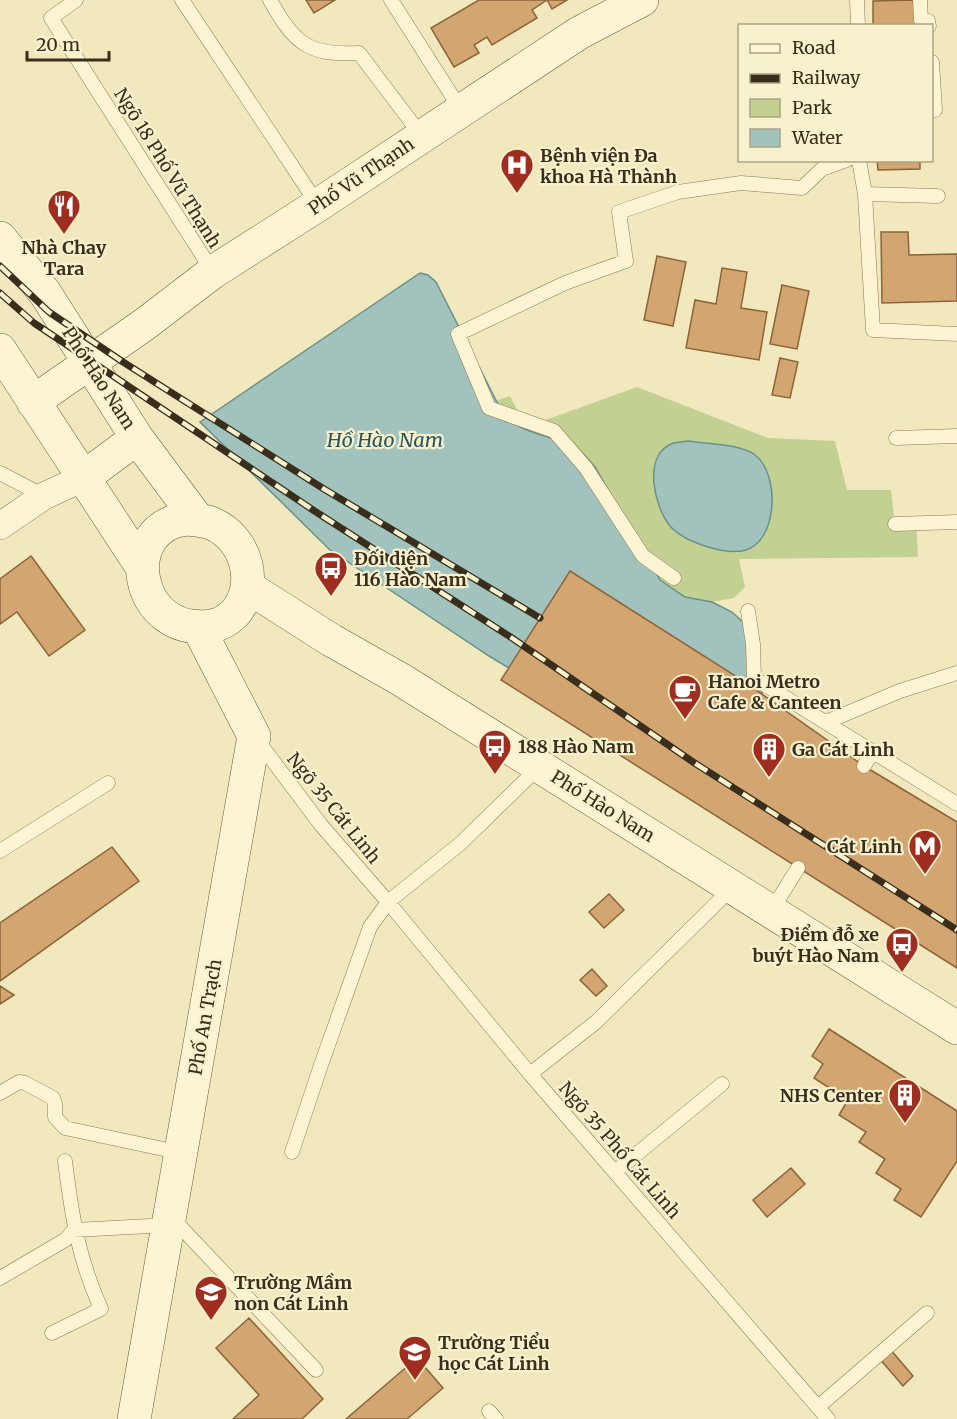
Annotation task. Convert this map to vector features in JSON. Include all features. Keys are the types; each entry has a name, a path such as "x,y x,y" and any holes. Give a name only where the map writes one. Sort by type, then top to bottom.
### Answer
{"main road":[{"name":"Phố Vũ Thạnh","path":"33,402 146,324 213,272 579,33 642,0"},
{"name":"Phố Hào Nam","path":"0,238 45,293 137,438 198,520 215,525 233,539 247,567 248,587 331,640 400,679 540,766 957,1028"},
{"path":"0,350 142,567"},
{"path":"83,478 137,438"},
{"path":"198,520 175,520 152,539 144,554 142,567 146,591 154,604 166,616 183,624 198,627 219,624 231,617 244,601 248,587"},
{"path":"198,627 254,736"},
{"name":"Phố An Trạch","path":"134,1419 254,736"}],"street":[{"path":"0,526 44,496 83,478"}],"lane":[{"name":"Ngõ 18 Phố Vũ Thạnh","path":"76,0 51,18 213,272"},
{"path":"182,0 318,205"},
{"path":"270,0 283,24 303,45 335,54 359,53 421,135"},
{"path":"391,0 461,110"},
{"path":"857,0 858,24"},
{"path":"920,0 921,20 928,21 929,24"},
{"path":"933,78 935,110"},
{"path":"674,578 643,556 586,468 554,431 489,408 458,334 565,283 626,261 619,212 678,192 741,183 802,188 822,169 841,162"},
{"path":"859,162 865,195 873,330 957,334"},
{"path":"865,195 938,196"},
{"path":"896,438 957,435"},
{"path":"0,473 44,496"},
{"path":"895,524 957,522"},
{"path":"748,611 753,644 754,678 957,804"},
{"path":"826,722 900,691 957,673"},
{"name":"Ngõ 35 Cát Linh","path":"254,736 321,825 388,902"},
{"path":"864,766 873,751"},
{"path":"292,1152 370,927 388,902 461,843 540,766"},
{"path":"0,851 108,783"},
{"path":"771,910 798,868"},
{"path":"530,1074 596,1022 733,887"},
{"name":"Ngõ 35 Phố Cát Linh","path":"388,902 530,1074 828,1419"},
{"path":"0,1093 13,1084 25,1083 53,1098 55,1117 64,1128 182,1153"},
{"path":"615,1172 722,1084"},
{"path":"52,1333 101,1309 88,1279 74,1230 65,1161"},
{"path":"0,1278 65,1240 74,1230 170,1221 316,1370"},
{"path":"818,1407 927,1313"}],"green space":[{"path":"637,387 768,438 835,441 847,490 891,490 894,517 916,519 918,557 739,559 745,587 734,598 712,602 685,597 660,580 595,467 582,453 567,445 517,427 505,418 496,401 510,396 526,427","holes":["715,445 745,450 738,553 692,542"]}],"water":[{"name":"Hồ Hào Nam","path":"420,273 428,275 436,282 505,418 524,429 564,443 582,453 595,467 660,580 685,597 712,602 732,612 745,624 763,697 532,682 330,550 200,422"},
{"path":"689,441 724,445 749,451 763,464 769,476 772,506 770,521 757,544 746,550 738,551 717,549 695,542 676,532 670,526 656,496 654,471 656,460 671,444"}],"building":[{"path":"306,0 335,0 314,13"},
{"path":"479,0 547,0 532,10 537,18 492,45 487,37 474,45 479,53 454,67 431,28"},
{"path":"547,0 567,0 552,9"},
{"path":"915,0 915,24 873,24 873,1"},
{"path":"877,162 920,162 920,169 878,170"},
{"path":"881,232 908,232 909,255 957,254 957,301 882,303"},
{"path":"657,256 686,262 673,326 644,320"},
{"path":"722,268 747,272 741,308 767,312 759,360 686,348 695,300 716,304"},
{"path":"782,285 809,291 797,349 770,344"},
{"path":"780,358 798,362 790,398 772,395"},
{"path":"31,556 85,630 49,656 17,612 0,624 0,579"},
{"name":"Ga Cát Linh","path":"570,571 742,680 864,766 957,822 957,968 501,680"},
{"path":"112,847 139,881 0,981 0,923"},
{"path":"609,894 624,910 604,928 589,912"},
{"path":"592,969 607,986 596,996 580,980"},
{"path":"0,986 14,995 0,1004"},
{"name":"NHS Center","path":"829,1029 957,1111 957,1161 921,1217 894,1200 901,1189 876,1173 885,1159 859,1142 866,1132 839,1115 848,1100 814,1078 823,1064 812,1056"},
{"path":"791,1168 805,1184 767,1217 753,1200"},
{"path":"249,1318 323,1399 302,1419 233,1419 259,1395 216,1348"},
{"path":"890,1349 913,1376 903,1386 879,1358"},
{"path":"417,1358 443,1388 407,1419 346,1419"}],"railway":[{"path":"0,266 49,312 123,362 324,489 540,618"},
{"path":"0,293 34,323 313,510 509,636 693,762 957,930"}],"place":[{"name":"Bệnh viện Đa khoa Hà Thành","path":"517,194"},
{"name":"Nhà Chay Tara","path":"64,235"},
{"name":"Đối diện 116 Hào Nam","path":"331,597"},
{"name":"Hanoi Metro Cafe & Canteen","path":"685,720"},
{"name":"188 Hào Nam","path":"495,775"},
{"name":"Ga Cát Linh","path":"769,778"},
{"name":"Cát Linh","path":"925,875"},
{"name":"Điểm đỗ xe buýt Hào Nam","path":"902,973"},
{"name":"NHS Center","path":"905,1124"},
{"name":"Trường Mầm non Cát Linh","path":"211,1321"},
{"name":"Trường Tiểu học Cát Linh","path":"415,1381"}]}
